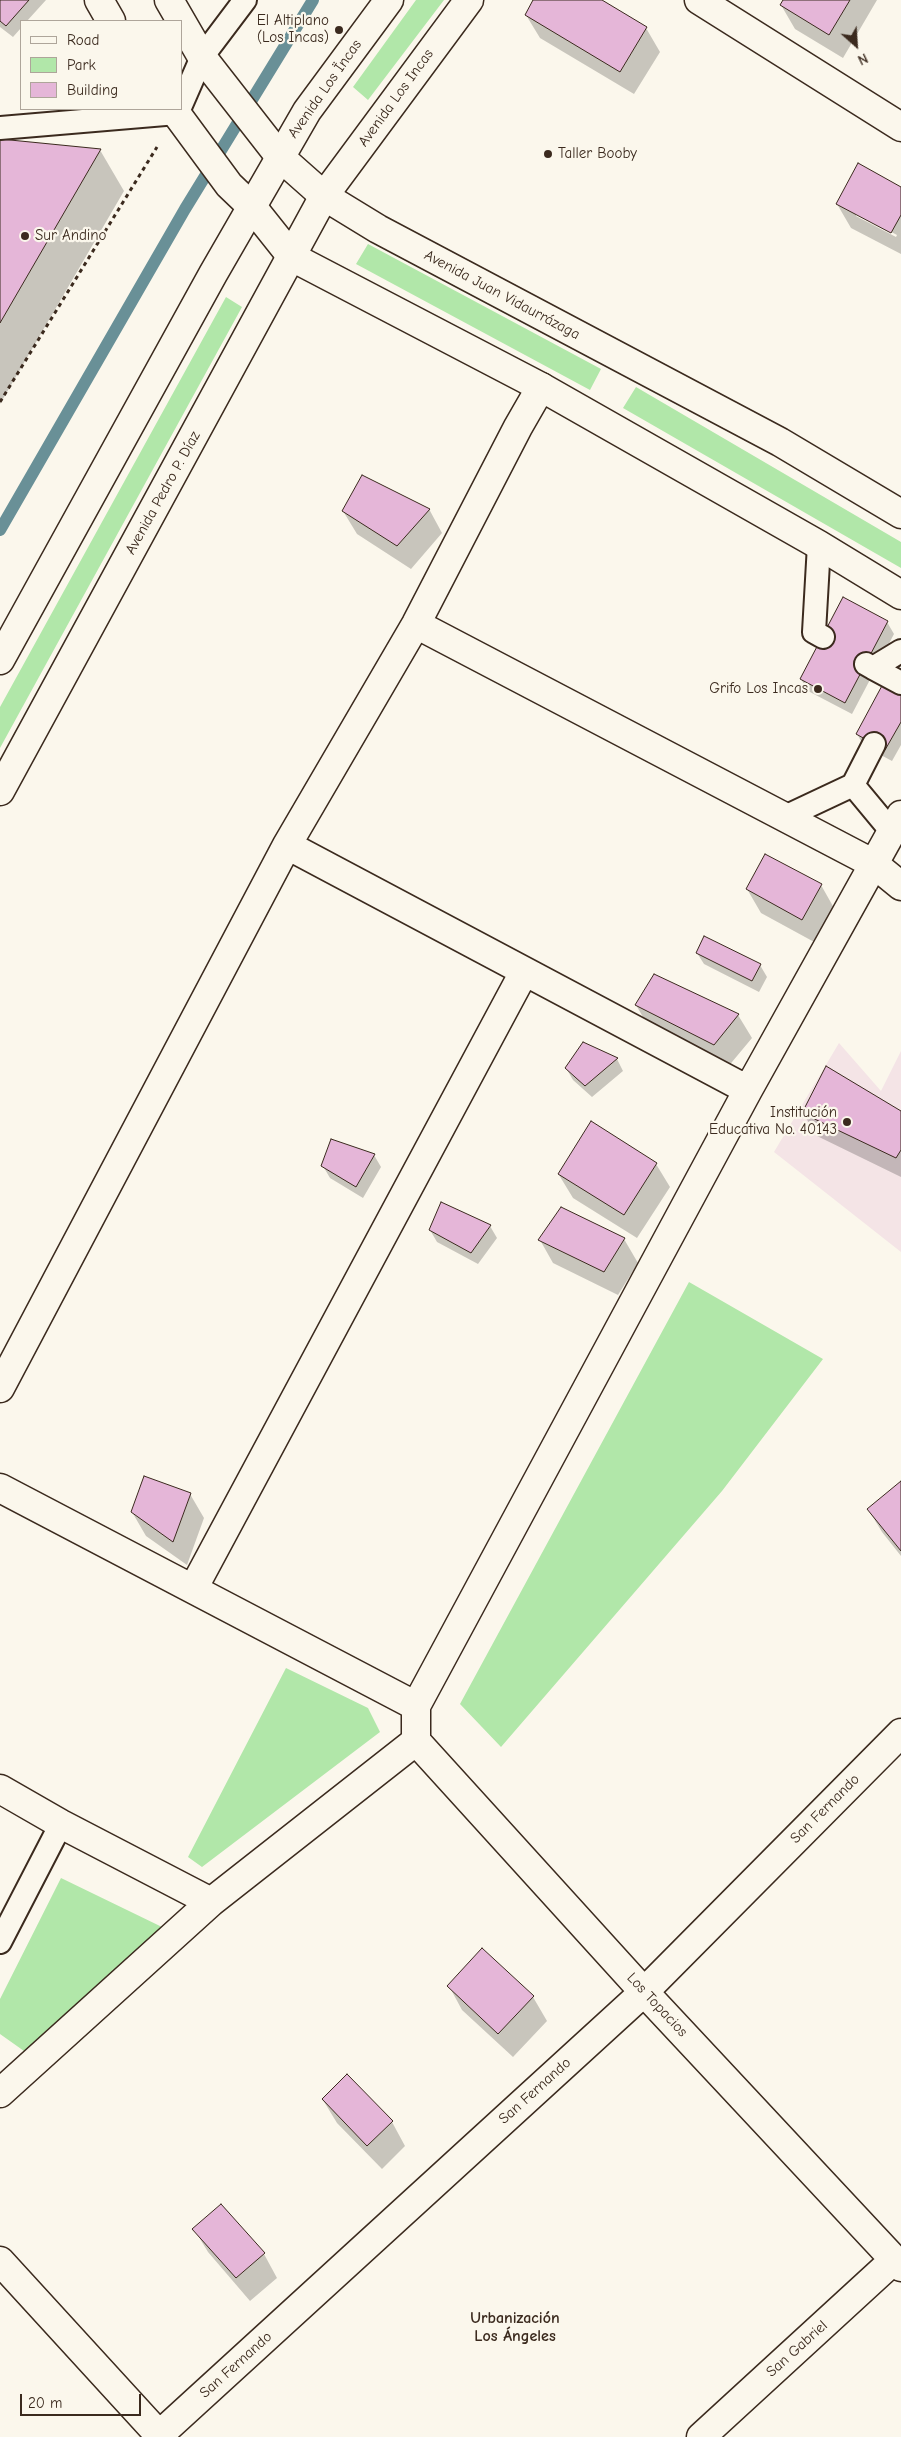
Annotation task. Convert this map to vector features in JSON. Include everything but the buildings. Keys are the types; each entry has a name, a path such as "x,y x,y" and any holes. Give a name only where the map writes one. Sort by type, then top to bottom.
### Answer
{"street":[{"path":"99,0 110,20"},
{"name":"Avenida Juan Vidaurrázaga","path":"169,0 181,20"},
{"name":"Avenida Los Ïncas","path":"253,208 272,147 307,111 389,0"},
{"name":"Avenida Los Incas","path":"324,196 469,0"},
{"path":"699,0 901,127"},
{"name":"Avenida Juan Vidaurrázaga","path":"182,22 202,57 229,89 272,147 324,196 378,229 780,442 901,514"},
{"path":"180,113 229,185 253,208 292,257 541,387 819,545 901,594"},
{"name":"Avenida Pedro P. Díaz","path":"0,791 324,196"},
{"path":"0,660 213,274 253,208"},
{"path":"0,1388 287,845 416,624 513,436 541,387"},
{"path":"416,624 874,864 901,886"},
{"path":"0,2093 211,1902 416,1741 416,1706 748,1090 897,823"},
{"path":"287,845 748,1090"},
{"path":"193,1589 524,972"},
{"path":"0,1488 416,1706"},
{"name":"San Fernando","path":"159,2436 644,1992 901,1733"},
{"name":"Los Topacios","path":"416,1741 644,1992 898,2263"},
{"path":"0,1789 61,1824 211,1902"},
{"path":"0,2261 159,2436"},
{"name":"San Gabriel","path":"701,2437 898,2263"}],"lane":[{"path":"182,108 202,57 245,0"},
{"path":"0,128 180,113"},
{"path":"819,545 814,632 823,637"},
{"path":"901,651 870,666 901,683"},
{"path":"785,817 853,785 874,744"},
{"path":"853,785 897,823"},
{"path":"0,1942 61,1824"}],"path":[{"path":"0,402 180,113"}],"shaded area":[{"name":"Institución Educativa No. 40143","path":"839,1043 881,1091 901,1051 901,1252 774,1152"}],"green space":[{"path":"416,0 444,0 368,100 353,87"},
{"path":"368,244 601,369 590,390 356,264"},
{"path":"226,297 242,307 0,748 0,707"},
{"path":"636,387 901,542 901,568 623,408"},
{"path":"689,1282 823,1359 722,1491 501,1747 460,1704"},
{"path":"286,1668 368,1708 380,1732 202,1867 188,1857"},
{"path":"61,1878 162,1927 24,2051 0,2034 0,1999"}],"waterway":[{"path":"0,530 185,209 313,0"}],"place":[{"name":"El Altiplano (Los Incas)","path":"339,30"},
{"name":"Taller Booby","path":"548,154"},
{"name":"Sur Andino","path":"25,236"},
{"name":"Grifo Los Incas","path":"818,689"},
{"name":"Institución Educativa No. 40143","path":"847,1122"}],"district":[{"name":"Urbanización Los Ángeles","path":"515,2327"}]}
